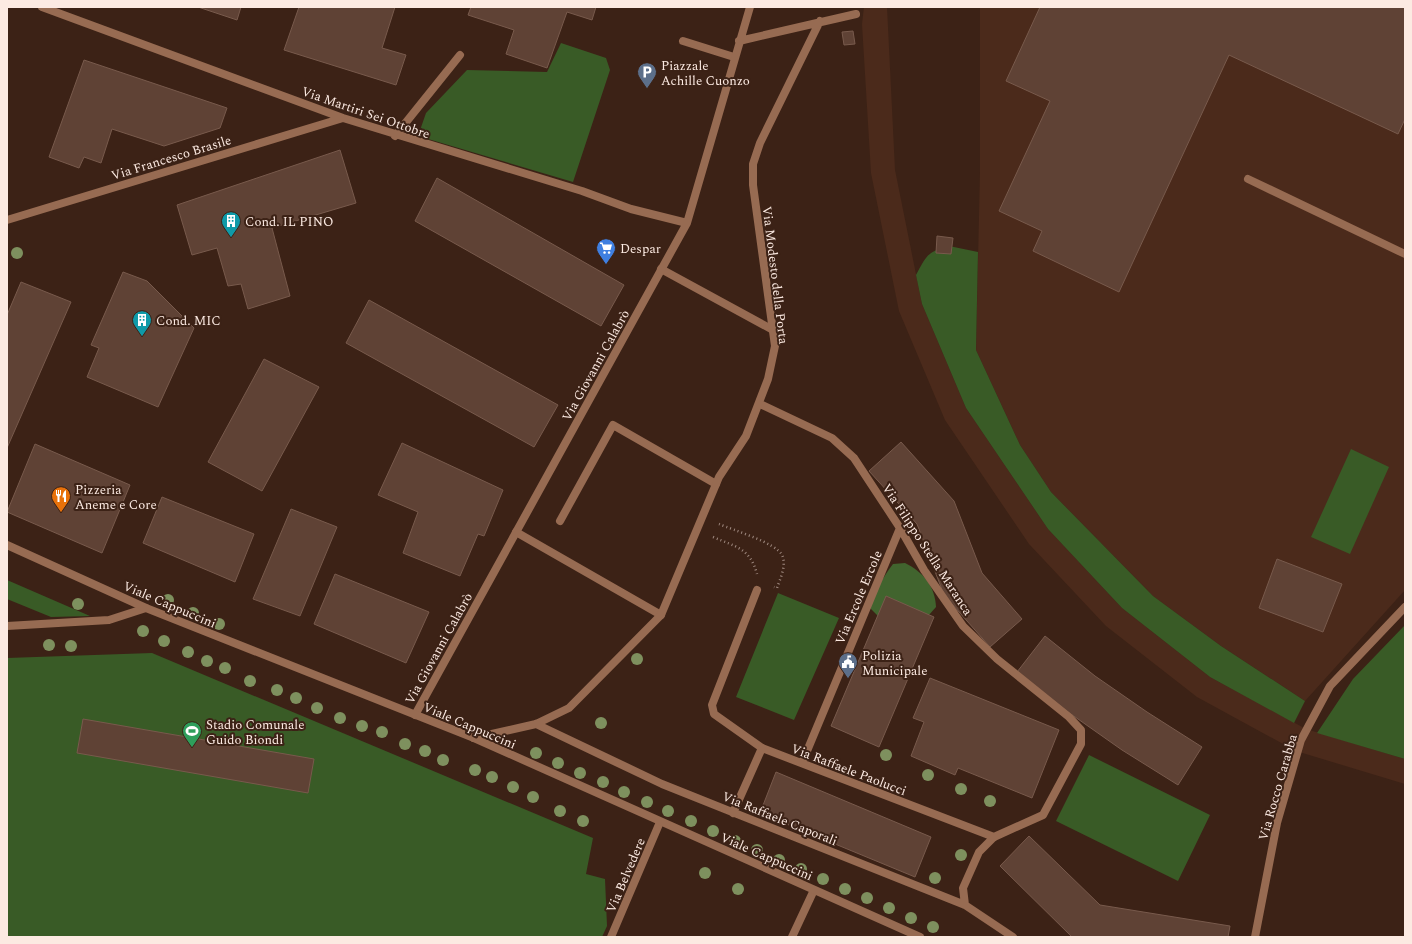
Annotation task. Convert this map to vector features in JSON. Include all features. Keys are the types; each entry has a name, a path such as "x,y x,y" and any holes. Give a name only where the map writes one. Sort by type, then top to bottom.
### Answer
{"street":[{"name":"Via Martiri Sei Ottobre","path":"42,7 64,11 343,118 396,136 582,191 630,209 687,223"},
{"name":"Via Giovanni Calabrò","path":"415,715 687,223 734,57 750,7"},
{"path":"739,41 820,21 856,14"},
{"name":"Via Modesto della Porta","path":"474,738 536,724 569,708 662,615 698,531 719,477 746,436 760,404 768,379 775,346 753,185 753,164 770,122 820,21"},
{"path":"683,40 734,57"},
{"path":"396,136 460,55"},
{"name":"Via Francesco Brasile","path":"7,220 343,118"},
{"path":"1248,180 1405,254"},
{"path":"661,269 773,330"},
{"name":"Via Filippo Stella Maranca","path":"760,404 832,438 854,458 900,528 924,570 963,626 997,658 1069,717 1081,730 1081,744 1043,815 994,837 979,852 963,888 965,905"},
{"path":"560,521 613,425 716,484"},
{"name":"Via Ercole Ercole","path":"802,763 900,528"},
{"path":"516,532 662,615"},
{"name":"Viale Cappuccini","path":"7,545 146,608 474,738 920,937"},
{"name":"Via Raffaele Paolucci","path":"757,586 712,705 714,714 762,748 994,837"},
{"name":"Via Rocco Carabba","path":"1255,937 1277,823 1301,740 1330,686 1405,607"},
{"path":"7,626 109,620 146,608"},
{"name":"Via Raffaele Caporali","path":"536,724 662,784 965,905 1013,937"},
{"path":"733,813 762,748"},
{"name":"Via Belvedere","path":"611,937 660,822"},
{"path":"792,937 814,890"}],"path":[{"path":"698,531 745,550 752,559 757,573 757,586 777,588 784,566 782,555 774,547 718,524 720,518"}],"shaded area":[{"path":"864,7 887,7 895,170 922,304 966,408 1048,529 1122,608 1210,677 1306,729 1405,759 1405,784 1296,751 1197,697 1106,626 1029,544 945,420 899,311 871,173 862,24"},
{"path":"980,7 1405,7 1405,590 1305,701 1221,646 1153,596 1051,492 1020,445 976,350 980,172"}],"green space":[{"path":"561,43 606,58 610,70 573,182 418,136 426,113 467,70 547,72"},
{"path":"949,246 978,252 976,350 1020,445 1051,492 1153,596 1221,646 1305,701 1294,723 1210,677 1122,608 1048,529 966,408 922,304 916,275 928,255 936,250"},
{"path":"1351,449 1389,467 1350,554 1311,537"},
{"path":"905,563 927,580 935,599 936,607 928,616 886,624 870,608 880,585 893,564"},
{"path":"7,580 90,616 51,617 7,599"},
{"path":"778,593 839,618 794,720 736,697"},
{"path":"1405,625 1405,759 1317,733 1353,679"},
{"name":"Stadio Comunale Guido Biondi","path":"152,653 593,838 586,874 605,879 607,926 602,937 7,937 7,658"},
{"path":"1089,755 1210,815 1178,881 1056,821"}],"building":[{"path":"198,7 241,7 237,20"},
{"path":"299,7 395,7 382,48 406,55 396,85 284,50"},
{"path":"471,7 596,7 592,20 567,12 547,68 506,54 514,30 468,15"},
{"path":"1040,7 1405,7 1405,119 1398,134 1229,55 1119,292 1033,251 1042,231 999,211 1050,101 1006,81"},
{"path":"853,31 855,44 844,45 842,32"},
{"path":"84,60 227,108 220,128 164,146 112,129 101,163 84,157 79,168 49,157"},
{"name":"Cond. IL PINO","path":"340,150 356,203 272,228 290,296 248,309 241,284 228,286 217,248 192,255 177,205"},
{"path":"437,178 624,285 601,326 415,221"},
{"path":"937,236 953,238 951,254 936,253"},
{"name":"Cond. MIC","path":"123,272 147,281 194,328 158,407 87,377 99,348 91,345"},
{"path":"21,282 71,302 7,448 7,315"},
{"path":"369,300 558,405 534,447 346,343"},
{"path":"264,359 319,387 262,491 208,462"},
{"path":"901,442 954,501 982,573 1022,619 990,647 944,595 917,524 869,471"},
{"path":"402,443 503,490 484,536 478,534 460,576 403,553 418,512 378,495"},
{"path":"35,444 130,485 102,553 7,512"},
{"path":"162,497 254,534 235,582 143,543"},
{"path":"291,509 337,527 300,616 253,599"},
{"path":"1277,559 1342,584 1323,632 1259,608"},
{"path":"335,574 429,612 406,663 314,624"},
{"path":"886,596 934,617 879,747 831,726"},
{"path":"1045,636 1095,676 1147,712 1202,747 1178,785 1122,750 1068,712 1017,672"},
{"path":"930,678 1059,730 1032,798 958,768 955,775 911,756 924,722 913,718"},
{"path":"83,719 314,759 308,793 77,753"},
{"path":"776,772 931,837 915,877 760,813"},
{"path":"1029,836 1100,905 1230,926 1228,937 1072,937 1000,866"}],"place":[{"name":"Piazzale Achille Cuonzo","path":"647,89"},
{"name":"Cond. IL PINO","path":"231,238"},
{"name":"Despar","path":"606,265"},
{"name":"Cond. MIC","path":"142,337"},
{"name":"Pizzeria Aneme e Core","path":"61,513"},
{"name":"Polizia Municipale","path":"848,679"},
{"name":"Stadio Comunale Guido Biondi","path":"192,748"}]}
